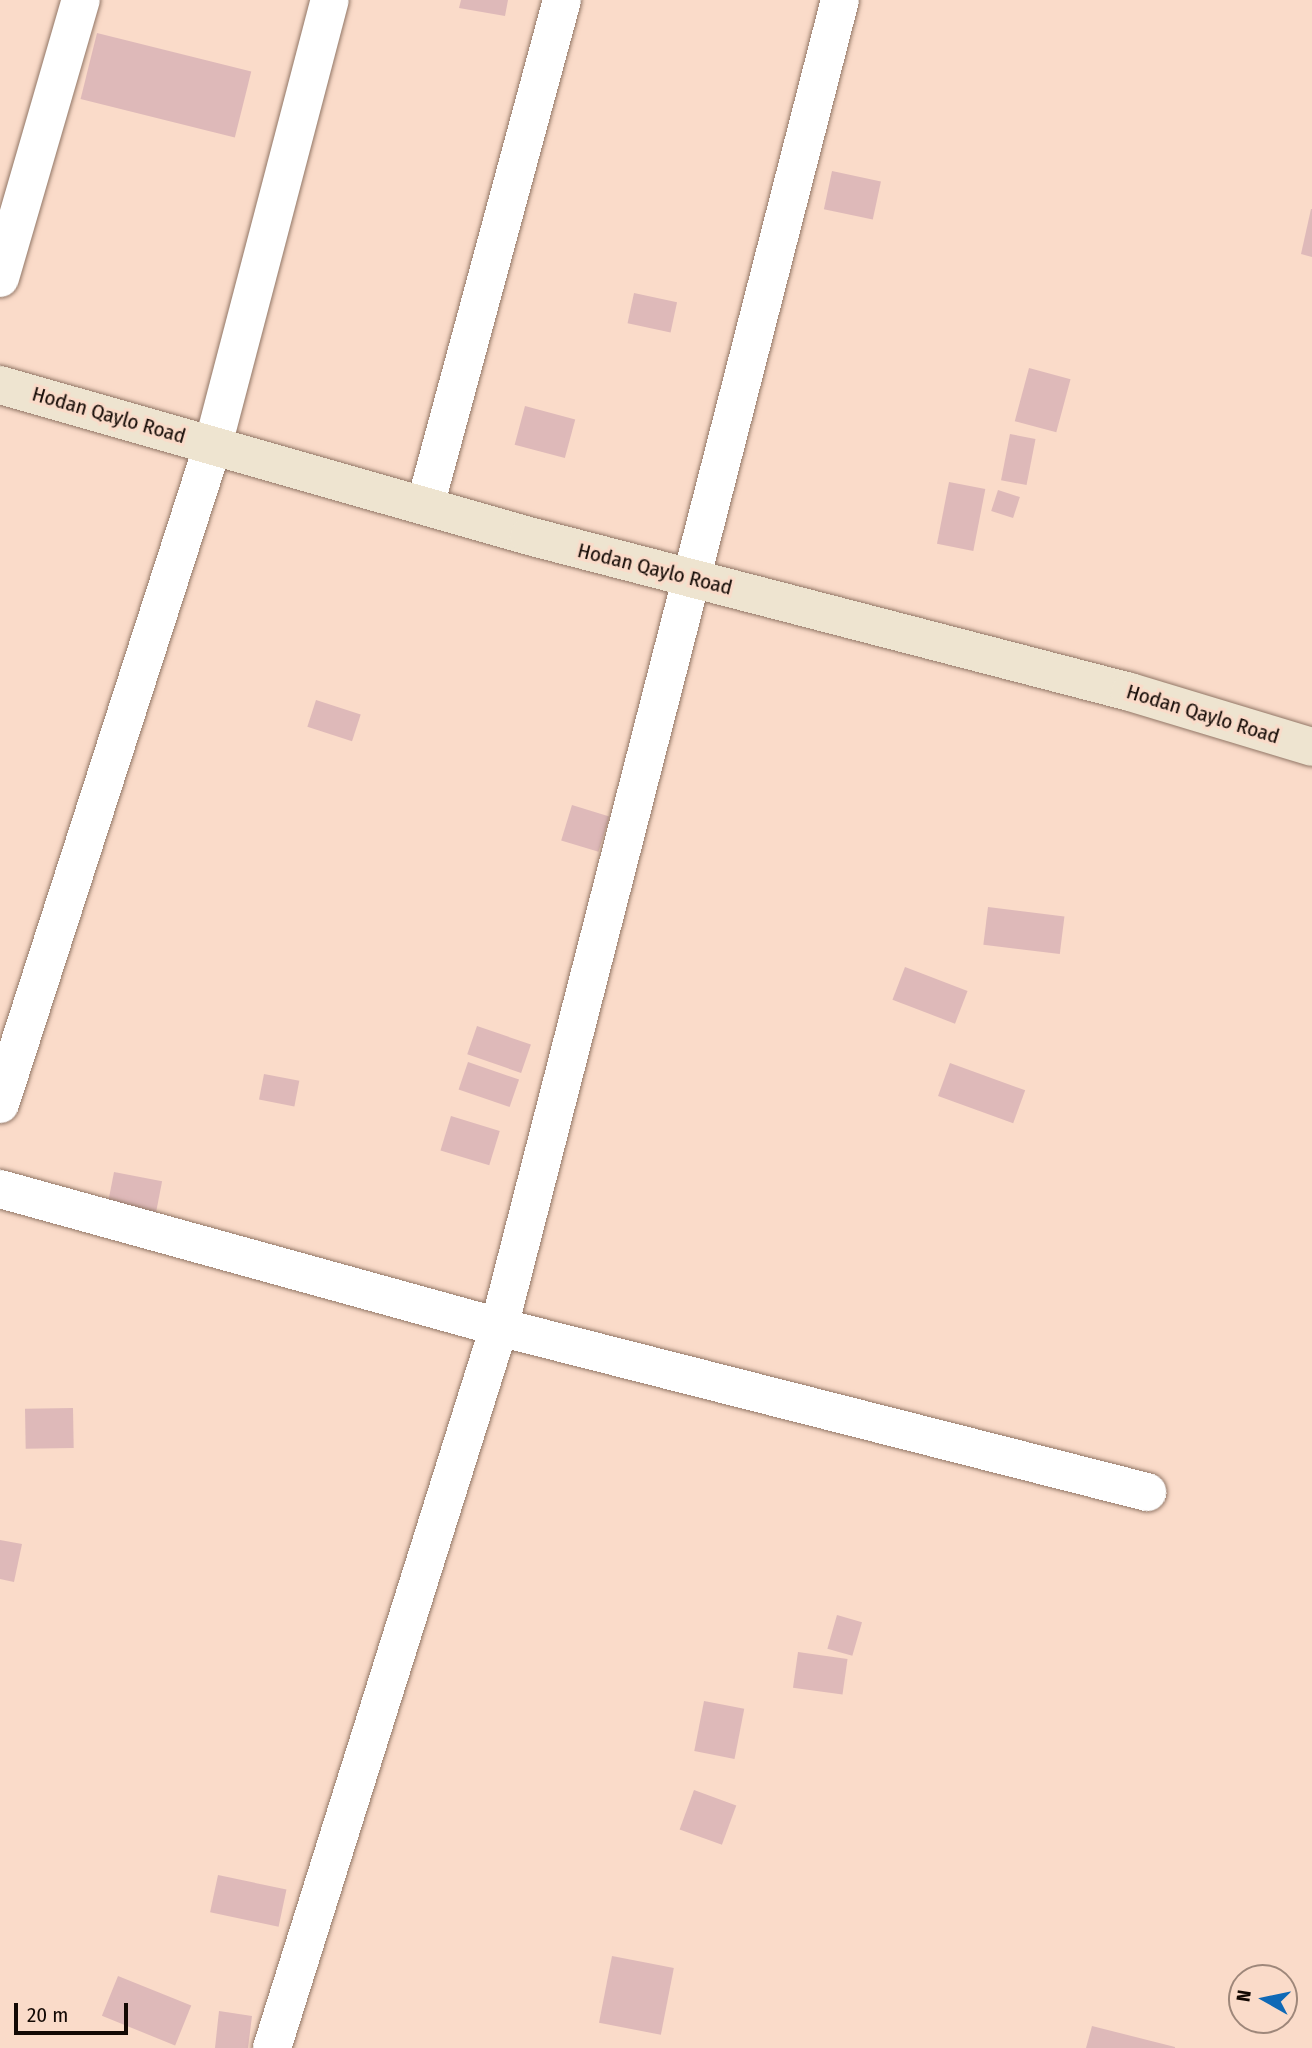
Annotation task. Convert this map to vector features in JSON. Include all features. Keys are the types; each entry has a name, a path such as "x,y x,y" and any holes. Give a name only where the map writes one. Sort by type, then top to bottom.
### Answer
{"street":[{"path":"0,278 81,0"},
{"path":"0,1104 213,445 330,0"},
{"path":"425,506 562,0"},
{"path":"272,2048 499,1327 695,579 840,0"},
{"name":"Hodan Qaylo Road","path":"0,385 425,506 1130,692 1312,747"},
{"path":"0,1189 499,1327 1147,1492"}],"building":[{"path":"461,0 508,0 505,16 459,8"},
{"path":"97,33 251,71 235,137 81,99"},
{"path":"832,171 881,181 873,220 824,209"},
{"path":"1312,209 1312,257 1301,254"},
{"path":"634,293 677,302 671,332 628,323"},
{"path":"1029,368 1071,379 1056,432 1015,421"},
{"path":"525,406 575,419 565,458 515,445"},
{"path":"1010,434 1036,439 1027,485 1001,480"},
{"path":"949,482 985,489 973,551 937,544"},
{"path":"998,490 1020,497 1013,518 991,511"},
{"path":"316,700 361,715 352,741 307,727"},
{"path":"572,805 609,816 598,852 561,840"},
{"path":"988,907 1064,916 1060,954 983,945"},
{"path":"905,967 968,991 955,1024 892,1000"},
{"path":"477,1026 531,1045 521,1073 467,1054"},
{"path":"468,1062 519,1080 510,1107 459,1089"},
{"path":"950,1063 1025,1090 1013,1123 938,1096"},
{"path":"264,1074 299,1081 294,1106 259,1100"},
{"path":"451,1116 500,1131 489,1165 440,1150"},
{"path":"114,1172 162,1181 154,1221 106,1211"},
{"path":"73,1408 74,1448 26,1449 25,1409"},
{"path":"0,1540 22,1544 14,1582 0,1579"},
{"path":"837,1615 862,1622 852,1656 827,1649"},
{"path":"798,1652 848,1659 843,1695 793,1688"},
{"path":"704,1701 744,1709 735,1759 694,1751"},
{"path":"694,1790 736,1805 722,1845 680,1829"},
{"path":"218,1875 286,1890 279,1927 210,1912"},
{"path":"612,1956 674,1968 661,2035 599,2023"},
{"path":"118,1976 191,2006 175,2045 102,2016"},
{"path":"219,2011 252,2016 248,2048 215,2048"},
{"path":"1092,2026 1175,2047 1175,2048 1086,2048"}]}
